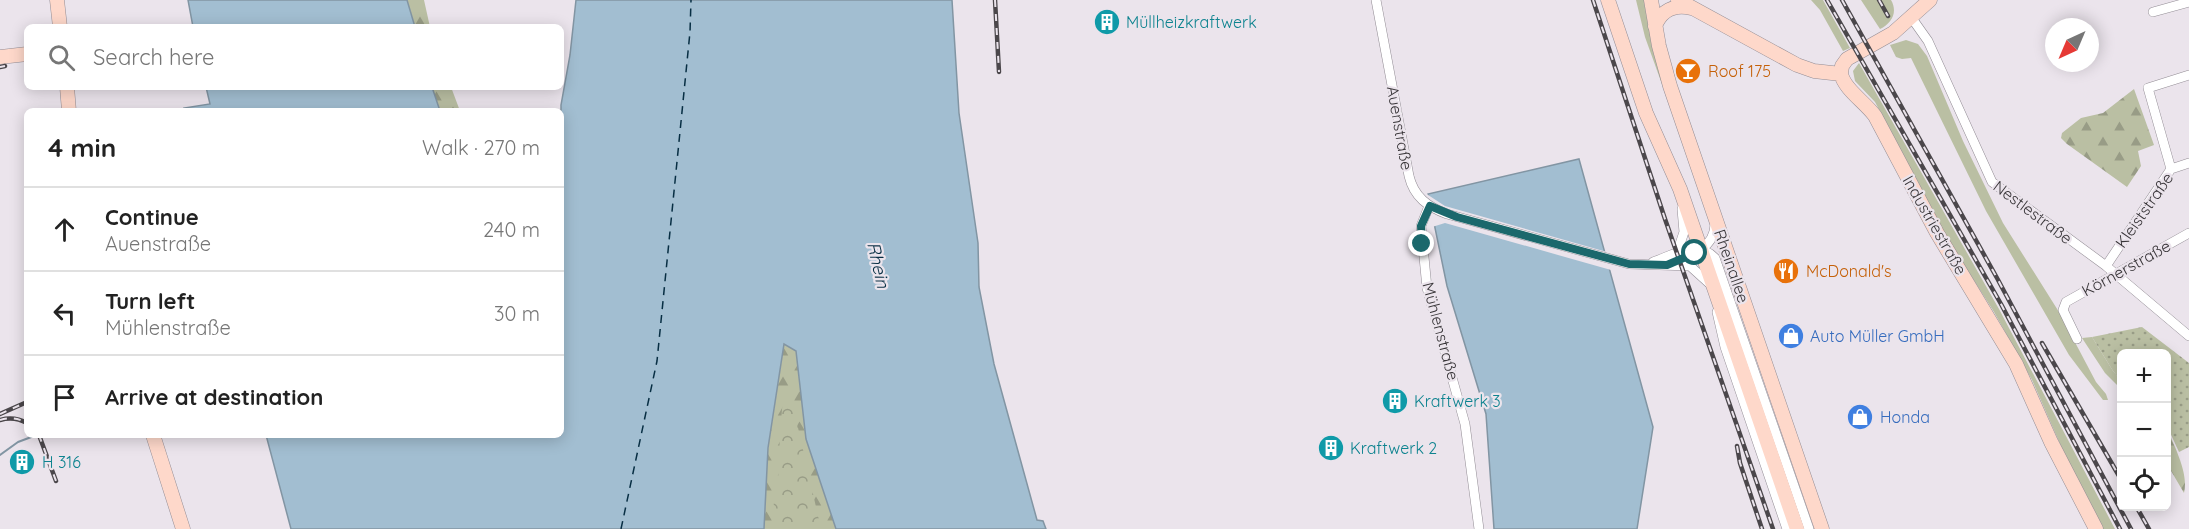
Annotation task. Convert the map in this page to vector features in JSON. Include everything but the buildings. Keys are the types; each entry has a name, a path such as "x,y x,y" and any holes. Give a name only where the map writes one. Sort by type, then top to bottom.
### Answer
{"main road":[{"path":"57,0 60,24"},
{"name":"Rheinallee","path":"1608,0 1646,113 1680,189 1797,529"},
{"name":"Rheinallee","path":"1651,0 1670,86 1822,529"},
{"path":"1678,0 1797,65 1814,71 1840,74 1847,59 1893,33 1930,0"},
{"path":"1655,26 1667,10 1676,7 1691,8"},
{"path":"0,57 24,54"},
{"name":"Industriestraße","path":"1840,74 1845,84 1875,116 1937,233 2016,364 2055,450 2097,529"},
{"path":"67,90 69,108"},
{"path":"154,438 183,529"}],"street":[{"name":"Auenstraße","path":"1376,0 1409,176 1415,191 1430,206"},
{"path":"2153,12 2189,2"},
{"name":"Nestlestraße","path":"1911,17 1928,41 1992,182 2116,273 2189,336"},
{"path":"2171,169 2148,88 2189,75"},
{"name":"Kleiststraße","path":"2106,266 2171,169 2189,164"},
{"path":"1677,253 1684,232 1680,189"},
{"path":"1430,206 1447,214 1614,260 1645,265 1686,265 1693,268 1715,290"},
{"name":"Mühlenstraße","path":"1430,206 1421,226 1424,263 1431,307 1465,424 1479,529"},
{"path":"1667,265 1693,255 1701,249 1714,234 1715,215"},
{"name":"Körnerstraße","path":"2077,339 2063,310 2066,302 2189,233"},
{"path":"1645,265 1692,248 1701,249"},
{"name":"Rheinallee","path":"1701,249 1714,258 1809,529"},
{"name":"Rheinallee","path":"1715,290 1725,347 1787,529"}],"green space":[{"path":"407,0 424,0 429,24 414,24"},
{"path":"1636,0 1645,0 1658,63 1691,165 1645,37"},
{"path":"1811,0 1823,0 1850,48 1843,51 1820,10"},
{"path":"1861,0 1891,0 1894,9 1893,17 1880,29"},
{"path":"1906,40 1918,44 1927,56 1963,141 2003,223 2059,312 2108,400 2103,400 2069,355 1986,211 1911,58 1896,57 1890,45"},
{"path":"1859,63 1999,309 2115,529 2103,529 2064,453 2032,380 1994,312 1942,230 1875,102 1855,81 1853,71"},
{"path":"2134,89 2154,145 2138,151 2141,166 2127,187 2061,138 2062,133 2081,118 2103,113"},
{"path":"433,90 452,90 459,108 439,108"},
{"path":"2142,327 2171,349 2117,349 2117,376 2092,337"},
{"path":"2092,337 2117,376 2117,385 2105,373 2082,338"},
{"path":"784,344 796,351 806,439 836,529 764,529 768,448"},
{"path":"2171,349 2189,363 2189,447 2179,452 2171,435"},
{"path":"784,387 789,388 821,529 773,529"},
{"path":"2171,437 2183,468 2184,493 2171,471"}],"water":[{"path":"188,0 407,0 414,24 192,24"},
{"name":"Rhein","path":"576,0 952,0 959,113 978,243 979,287 994,364 1037,520 1043,521 1046,529 836,529 806,439 796,351 784,344 768,448 764,529 291,529 267,438 564,438 564,108 561,108 561,105 570,55"},
{"path":"207,90 433,90 439,108 184,108 210,104"},
{"path":"1579,159 1653,427 1637,529 1494,529 1486,414 1447,286 1428,194"}],"pier":[{"path":"1425,193 1445,206 1607,252 1611,270 1445,223 1432,227"}],"waterway":[{"path":"0,455 18,442 29,438"}],"ferry route":[{"path":"621,529 657,361 690,32 691,0"}],"railway":[{"path":"995,0 999,72"},
{"path":"1593,0 1665,219 1773,529"},
{"path":"1827,0 2001,304 2120,529"},
{"path":"1842,0 1997,278 2131,529"},
{"path":"1879,0 1888,16"},
{"path":"0,67 5,66"},
{"path":"2042,343 2117,472"},
{"path":"0,414 24,403"},
{"path":"0,420 14,418 24,422"},
{"path":"40,438 56,481"},
{"path":"1737,446 1740,463 1762,529"},
{"path":"2139,511 2149,529"}],"place":[{"name":"Müllheizkraftwerk","path":"1107,22"},
{"name":"Roof 175","path":"1688,71"},
{"name":"McDonald's","path":"1786,271"},
{"name":"Auto Müller GmbH","path":"1791,336"},
{"name":"Kraftwerk 3","path":"1395,401"},
{"name":"Honda","path":"1860,417"},
{"name":"Kraftwerk 2","path":"1331,448"},
{"name":"H 316","path":"22,462"}],"route":[{"path":"1422,244 1421,226 1430,206 1457,217 1637,266 1667,265 1695,253"}]}
